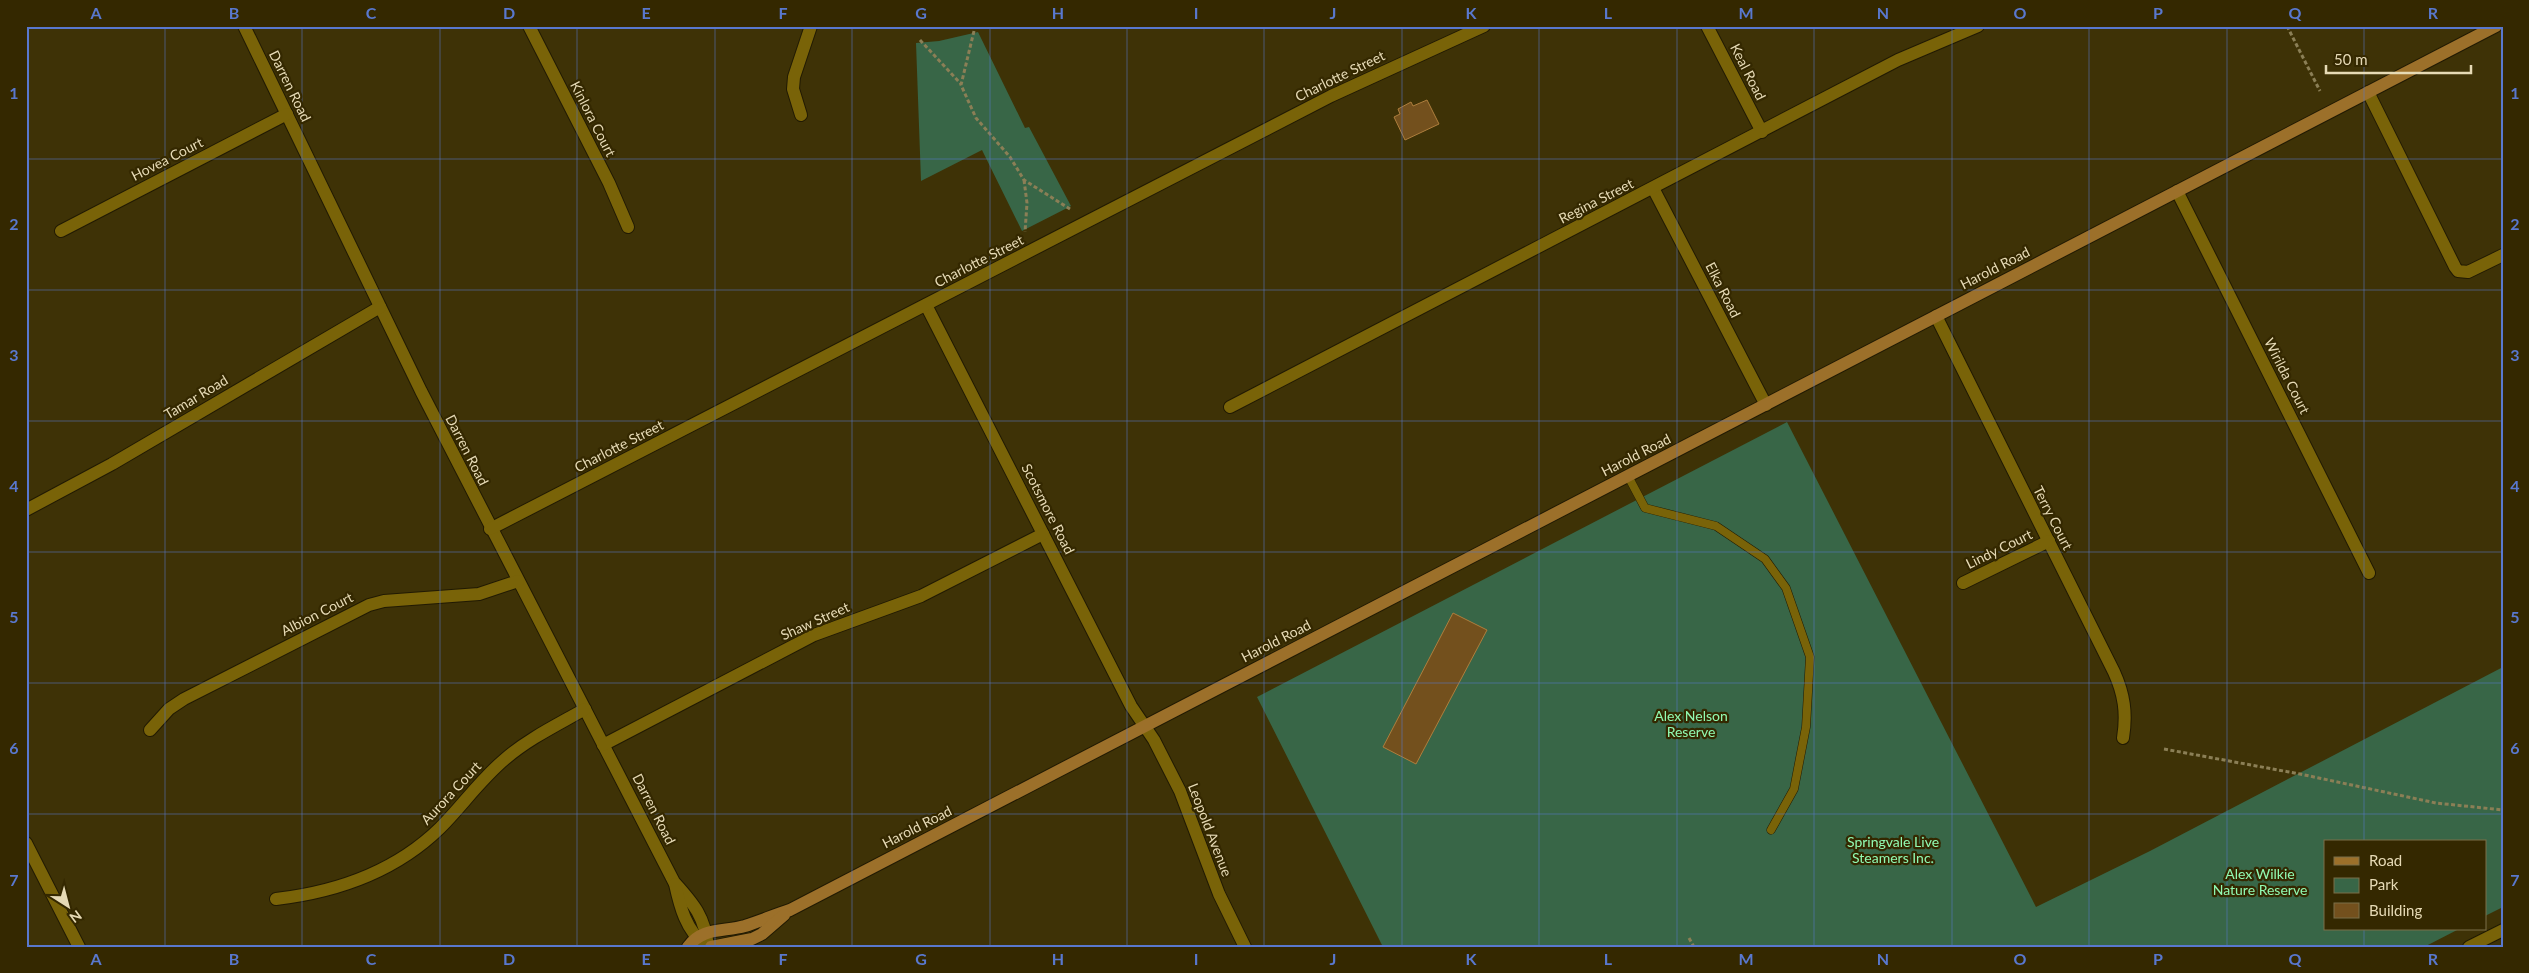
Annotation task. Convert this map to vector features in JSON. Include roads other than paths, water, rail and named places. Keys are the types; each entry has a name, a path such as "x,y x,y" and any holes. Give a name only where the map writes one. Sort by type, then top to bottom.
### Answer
{"street":[{"name":"Darren Road","path":"244,26 490,529 674,882 681,910 697,939 709,947"},
{"name":"Kinlora Court","path":"529,26 609,183 628,228"},
{"path":"802,115 793,89 794,77 811,26"},
{"name":"Charlotte Street","path":"490,529 1331,96 1484,26"},
{"name":"Keal Road","path":"1707,26 1762,132"},
{"name":"Regina Street","path":"1230,407 1898,60 1978,26"},
{"name":"Harold Road","path":"697,939 744,926 790,910 2496,26"},
{"path":"2368,92 2458,271 2468,272 2503,255"},
{"name":"Hovea Court","path":"60,231 287,114"},
{"name":"Elka Road","path":"1654,188 1766,405"},
{"name":"Wirilda Court","path":"2177,192 2369,573"},
{"name":"Scotsmore Road","path":"926,305 1131,706 1144,726"},
{"name":"Tamar Road","path":"26,510 112,464 380,307"},
{"name":"Terry Court","path":"1936,316 2121,688 2126,719 2123,738"},
{"name":"Shaw Street","path":"603,745 814,636 921,596 1044,534"},
{"name":"Lindy Court","path":"1963,583 2049,541"},
{"name":"Albion Court","path":"150,730 170,709 184,699 369,605 384,601 479,594 518,582"},
{"name":"Aurora Court","path":"276,899 323,892 346,885 369,876 404,856 438,830 506,758 538,735 585,709"},
{"name":"Leopold Avenue","path":"1144,726 1180,791 1219,894 1245,947"},
{"path":"26,843 79,947"},
{"name":"Harold Road","path":"709,947 752,939 762,934 790,910"},
{"path":"2469,947 2503,930"}],"lane":[{"path":"1628,476 1645,508 1716,526 1765,559 1786,588 1810,658 1806,727 1794,789 1771,830"}],"park label":[{"name":"Alex Nelson Reserve","path":"1691,724"},
{"name":"Springvale Live Steamers Inc.","path":"1893,850"},
{"name":"Alex Wilkie Nature Reserve","path":"2260,882"}]}
